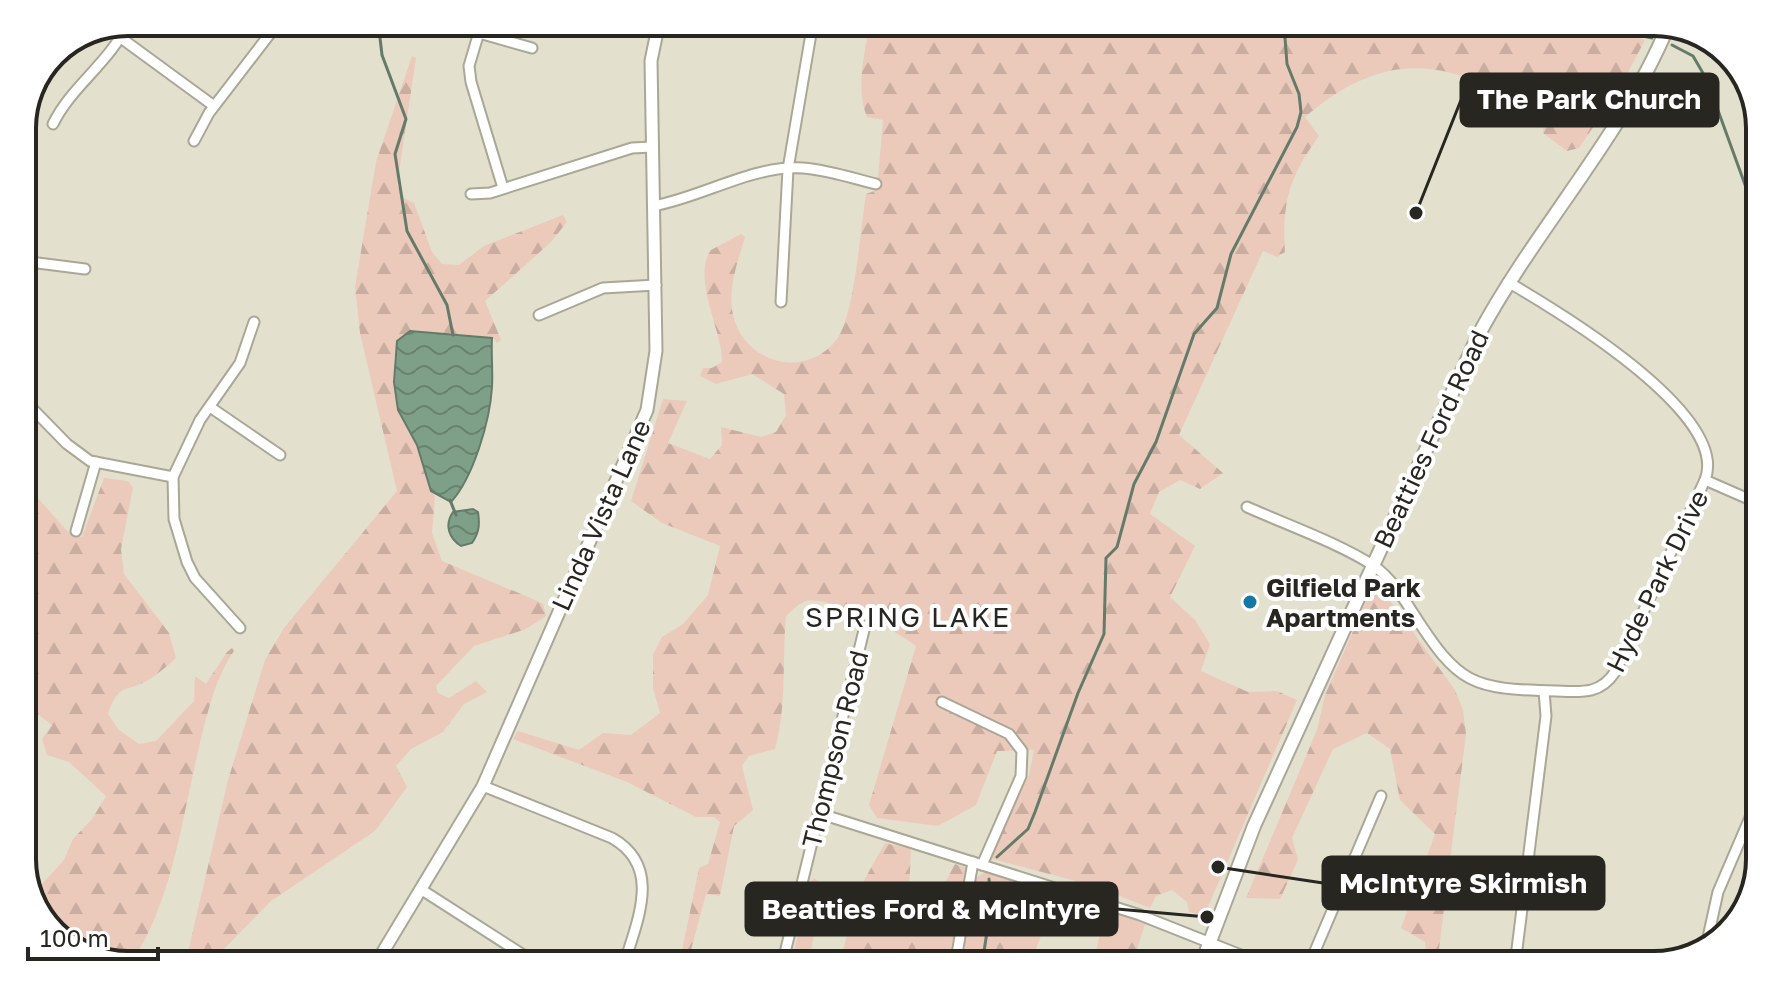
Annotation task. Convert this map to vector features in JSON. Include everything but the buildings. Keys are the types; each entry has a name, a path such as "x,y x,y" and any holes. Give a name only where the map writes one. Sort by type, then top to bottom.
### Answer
{"main road":[{"name":"Beatties Ford Road","path":"1205,951 1254,826 1479,334 1508,282 1624,111 1662,37"}],"street":[{"path":"194,141 214,106 268,36"},
{"path":"478,36 469,66 471,82 503,188"},
{"path":"490,36 532,48"},
{"name":"Linda Vista Lane","path":"384,951 483,786 647,410 655,373 651,61 656,36"},
{"path":"781,302 788,169 811,36"},
{"path":"53,124 62,106 121,38 214,106"},
{"path":"471,194 503,188 632,148 652,147"},
{"path":"653,206 763,172 788,169 817,170 876,184"},
{"path":"36,263 85,269"},
{"name":"Hyde Park Drive","path":"1372,565 1392,583 1436,650 1456,671 1486,686 1592,691 1610,681 1705,480 1709,458 1703,441 1643,375 1600,337 1508,282"},
{"path":"539,315 603,288 656,285"},
{"path":"240,628 195,578 187,562 174,519 173,477 190,437 240,363 254,322"},
{"path":"210,407 280,455"},
{"path":"36,412 73,449 96,462 173,477"},
{"path":"76,531 96,462"},
{"path":"1705,480 1746,498"},
{"path":"1247,507 1372,565"},
{"name":"Thompson Road","path":"785,951 865,626"},
{"path":"1517,951 1546,716 1544,691"},
{"path":"942,702 1009,734 1022,751 1021,776 977,864 958,951"},
{"path":"483,786 612,838 630,850 642,871 644,898 628,951"},
{"path":"1315,951 1381,796"},
{"path":"818,813 1209,940 1234,951"},
{"path":"1709,933 1718,892 1746,832"},
{"path":"422,890 515,951"}],"green space":[{"path":"868,36 1632,36 1645,40 1619,89 1579,148 1567,151 1543,133 1544,121 1512,100 1453,73 1424,68 1395,70 1366,78 1336,94 1305,117 1319,136 1301,164 1290,191 1285,219 1285,252 1277,257 1263,251 1179,435 1223,473 1200,489 1180,480 1159,492 1150,514 1195,546 1170,597 1195,620 1210,644 1201,671 1248,692 1277,691 1297,700 1204,916 1189,912 1187,902 1172,890 1156,896 1150,908 1095,886 989,858 1029,775 1034,750 997,751 976,805 938,826 877,818 869,805 916,646 879,623 831,604 806,601 786,616 783,700 775,749 749,756 742,766 753,810 734,826 720,896 706,894 691,951 682,951 699,868 708,864 720,822 714,817 696,817 627,782 513,739 518,731 579,750 603,733 631,735 660,713 653,688 653,655 662,637 683,624 708,595 720,546 662,523 631,501 663,399 687,401 668,443 710,459 722,445 721,427 761,437 776,432 786,415 784,394 752,374 716,384 700,376 703,368 712,368 722,362 706,290 706,262 711,250 741,234 745,237 733,282 732,309 737,327 747,342 760,353 775,360 808,360 824,352 837,339 852,292 866,194 877,190 883,120 867,117 863,106 862,70"},
{"path":"412,56 416,58 397,185 404,198 414,203 432,252 442,264 459,265 484,246 563,215 567,222 551,242 485,301 501,340 497,343 492,337 413,330 394,358 398,410 417,444 435,496 432,533 442,561 543,604 546,616 526,629 474,646 436,686 438,693 449,698 476,681 487,692 464,704 443,732 411,749 396,766 407,787 375,831 271,901 222,951 188,951 228,780 265,660 284,628 397,491 360,333 355,287 376,162"},
{"path":"104,478 128,481 133,488 121,549 124,574 169,633 176,658 150,679 125,689 116,697 108,714 119,730 139,744 156,741 194,701 195,676 206,684 227,652 232,648 234,651 209,707 166,886 157,914 138,951 104,948 82,939 51,910 40,886 64,860 73,839 92,819 106,796 69,762 47,755 42,739 52,725 36,713 36,496 67,531 82,537"},
{"path":"1381,588 1455,690 1463,710 1466,734 1439,951 1426,951 1425,942 1401,928 1435,834 1400,800 1390,749 1367,733 1333,749 1292,838 1298,860 1280,899 1246,898 1317,730 1325,695 1369,595"},
{"path":"885,843 911,849 909,891 938,896 955,864 966,868 951,951 843,951 858,891"},
{"path":"985,872 1057,893 1035,951 963,951 976,878"},
{"path":"814,878 822,884 811,951 794,951 809,884"},
{"path":"1111,912 1145,924 1137,951 1096,951 1100,934"}],"water":[{"path":"410,331 492,338 492,387 484,432 466,479 451,502 431,491 417,445 398,410 394,382 397,341"},
{"path":"473,509 478,512 478,532 472,543 461,546 449,531 450,517 453,512"}],"waterway":[{"path":"380,36 382,55 406,119 395,154 407,231 447,305 453,335"},
{"path":"997,857 1028,829 1035,812 1078,693 1104,634 1106,558 1117,547 1134,484 1156,442 1194,334 1217,308 1231,254 1297,127 1301,112 1299,94 1287,64 1283,36"},
{"path":"1641,36 1652,38"},
{"path":"1672,45 1693,56 1707,80 1746,187"},
{"path":"450,500 456,515"},
{"path":"984,951 991,905 989,879"}],"place":[{"name":"The Park Church","path":"1416,213"},
{"name":"Gilfield Park Apartments","path":"1250,602"},
{"name":"McIntyre Skirmish","path":"1218,867"},
{"name":"Beatties Ford & McIntyre","path":"1207,917"}],"district":[{"name":"SPRING LAKE","path":"908,616"}]}
